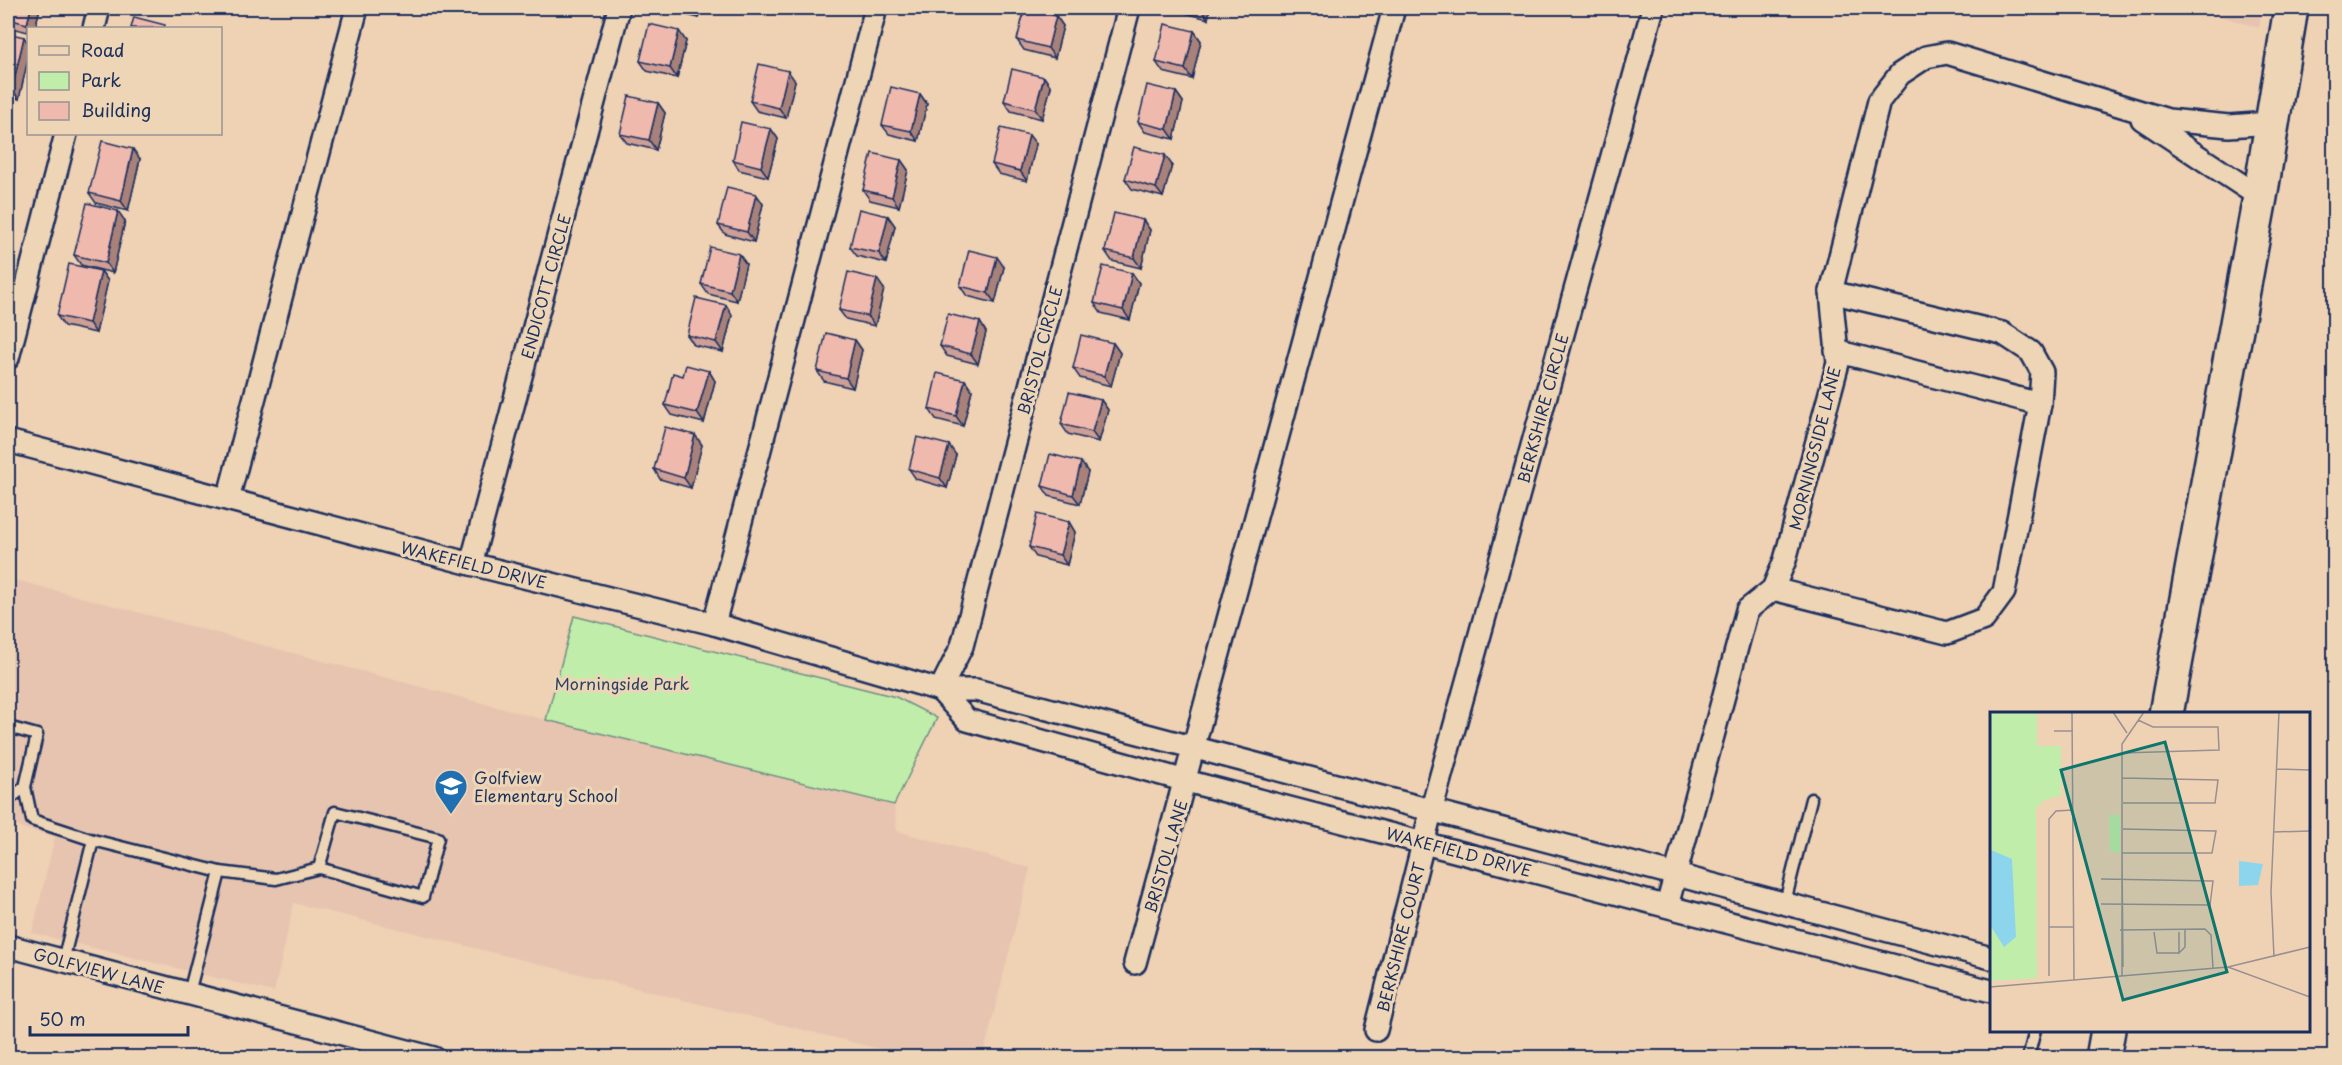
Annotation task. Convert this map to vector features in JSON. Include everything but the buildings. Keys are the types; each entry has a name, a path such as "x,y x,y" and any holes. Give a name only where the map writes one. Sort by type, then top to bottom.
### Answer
{"main road":[{"path":"2166,712 2260,197 2291,8"},
{"path":"2103,1058 2108,1032"}],"street":[{"path":"94,27 99,8"},
{"path":"228,499 357,8"},
{"name":"ENDICOTT CIRCLE","path":"471,564 620,8"},
{"path":"714,624 876,8"},
{"name":"BRISTOL CIRCLE","path":"940,690 962,646 1129,8"},
{"path":"1195,749 1394,8"},
{"name":"BERKSHIRE CIRCLE","path":"1432,808 1653,8"},
{"name":"MORNINGSIDE LANE","path":"1667,906 1674,873 1747,610 1773,589 1785,560 1838,363 1831,292 1879,101 1900,74 1926,57 1947,53 2168,120 2229,126 2271,123"},
{"name":"MORNINGSIDE LANE","path":"2126,108 2260,197"},
{"path":"8,358 66,135"},
{"path":"1773,589 1947,633 1984,619 2004,592 2040,404 2042,372 2031,352 2002,333 1831,292"},
{"path":"1836,351 2040,404"},
{"name":"WAKEFIELD DRIVE","path":"8,441 471,564 714,624 940,690 976,690 1195,749 1432,808 1990,958"},
{"name":"WAKEFIELD DRIVE","path":"940,690 967,720 1186,781 1424,841 1990,991"},
{"name":"BRISTOL LANE","path":"1135,963 1195,749"},
{"name":"BERKSHIRE COURT","path":"1376,1030 1432,808"},
{"path":"1840,951 1850,919"},
{"name":"GOLFVIEW LANE","path":"8,946 189,993 408,1054 434,1058"}],"lane":[{"path":"8,727 37,735 25,787 32,820 93,840 220,872 276,879 319,868 423,897 438,838 335,812 319,868"},
{"path":"8,796 12,797 25,787"},
{"path":"1785,902 1811,799"},
{"path":"63,961 93,840"},
{"path":"189,993 220,872"},
{"path":"2028,1058 2034,1032"}],"shaded area":[{"path":"2195,8 2262,8 2259,28"},
{"name":"Golfview Elementary School","path":"8,578 546,720 894,805 897,831 1030,868 983,1057 912,1057 294,903 274,992 32,933 55,837 8,824"}],"green space":[{"name":"Morningside Park","path":"574,616 896,697 937,718 894,805 546,720"}],"place":[{"name":"Golfview Elementary School","path":"451,815"}]}
